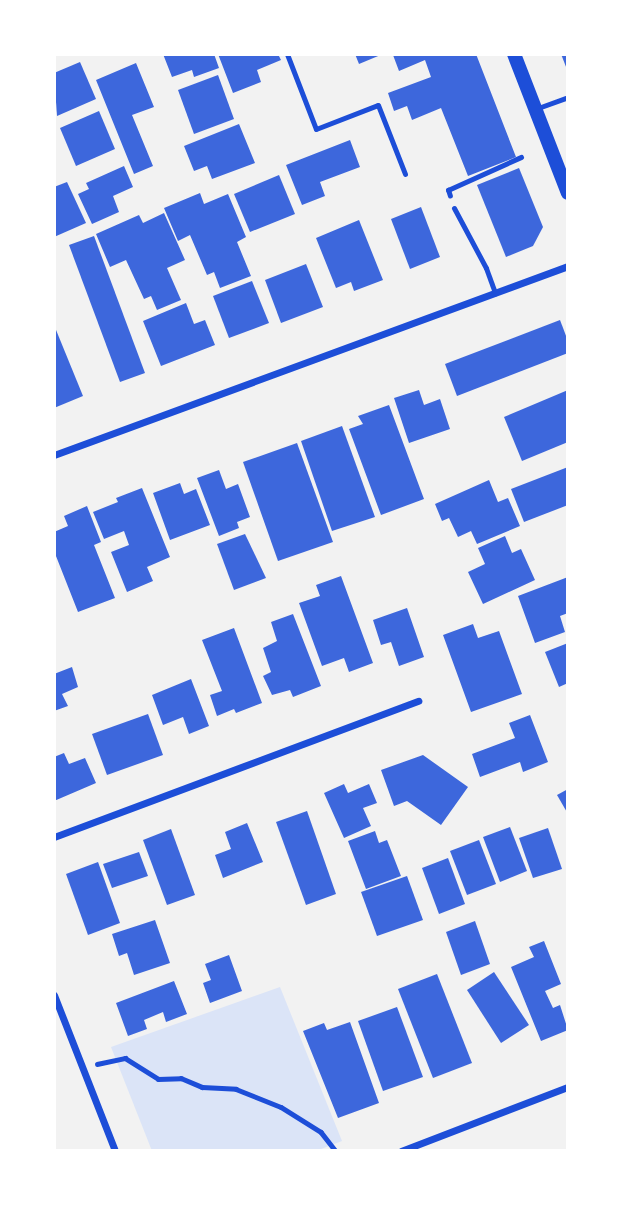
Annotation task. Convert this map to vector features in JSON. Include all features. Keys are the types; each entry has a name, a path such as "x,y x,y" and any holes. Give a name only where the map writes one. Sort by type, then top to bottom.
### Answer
{"main road":[{"path":"514,54 568,193"}],"street":[{"path":"54,455 568,266"},
{"path":"54,837 418,701"},
{"path":"54,995 114,1151"},
{"path":"401,1151 568,1087"}],"lane":[{"path":"287,54 316,129 378,105 405,174"},
{"path":"535,109 568,97"},
{"path":"454,208 486,268 495,293"}],"path":[{"path":"454,208 448,190 521,157"},
{"path":"82,1067 125,1058 158,1079 181,1078 202,1087 236,1089 281,1107 321,1132 336,1151"}],"shaded area":[{"path":"280,987 342,1141 316,1151 152,1151 111,1047"}],"building":[{"path":"163,54 214,54 219,68 194,77 192,70 172,77"},
{"path":"218,54 278,54 281,60 257,70 261,82 233,93"},
{"path":"355,54 383,54 359,64"},
{"path":"476,54 516,157 468,176 441,108 412,120 407,106 394,111 388,93 431,77 425,60 399,71 393,55"},
{"path":"561,54 568,54 568,72"},
{"path":"80,62 96,99 57,116 54,73"},
{"path":"136,63 154,107 132,115 153,166 134,174 96,80"},
{"path":"218,75 234,119 194,134 178,90"},
{"path":"99,111 115,149 76,166 60,128"},
{"path":"239,124 255,163 212,179 207,166 194,171 184,146"},
{"path":"350,140 360,167 320,182 325,196 302,205 286,165"},
{"path":"124,166 133,187 113,196 119,212 92,224 78,194 89,189 86,183"},
{"path":"519,168 543,227 533,246 506,257 477,185"},
{"path":"279,175 295,214 250,232 234,194"},
{"path":"67,182 86,223 54,237 54,187"},
{"path":"200,193 204,204 228,194 246,237 237,242 251,276 220,288 214,272 207,275 190,235 178,241 164,208"},
{"path":"421,207 440,257 410,269 391,219"},
{"path":"164,213 185,260 167,268 181,300 157,310 151,296 144,299 126,260 110,267 96,234 139,215 143,223"},
{"path":"359,220 383,280 354,291 351,282 336,288 316,238"},
{"path":"94,236 145,373 120,382 69,245"},
{"path":"306,264 323,307 281,323 265,280"},
{"path":"252,281 269,323 229,338 213,296"},
{"path":"186,303 194,324 205,320 215,345 161,366 143,321"},
{"path":"560,320 568,341 568,353 457,396 445,364"},
{"path":"54,325 83,396 54,408"},
{"path":"419,390 424,405 440,399 450,429 409,443 394,398"},
{"path":"568,390 568,442 522,461 504,417"},
{"path":"389,405 424,499 381,515 349,429 363,424 358,416"},
{"path":"342,426 375,517 332,531 301,441"},
{"path":"297,443 333,542 278,561 243,462"},
{"path":"568,467 568,505 524,522 511,489"},
{"path":"219,470 226,489 238,484 250,517 237,522 239,528 219,536 197,478"},
{"path":"489,480 498,502 508,498 520,526 477,544 471,531 458,537 449,518 442,521 435,504"},
{"path":"180,483 184,494 196,489 210,525 170,540 153,493"},
{"path":"142,488 170,557 147,567 153,581 127,592 111,552 129,545 124,531 104,539 93,512 118,502 116,498"},
{"path":"87,506 101,542 94,545 115,598 78,612 54,551 54,532 68,526 64,516"},
{"path":"245,534 266,578 234,590 217,544"},
{"path":"505,536 512,553 521,549 535,580 483,604 468,572 485,564 478,548"},
{"path":"341,576 373,663 349,672 344,658 322,666 299,603 320,596 316,585"},
{"path":"568,577 568,613 560,616 565,632 535,643 518,596"},
{"path":"407,608 424,657 399,666 391,642 381,645 373,620"},
{"path":"293,614 321,686 293,697 290,690 272,695 263,676 271,672 263,648 277,641 271,622"},
{"path":"473,624 478,638 499,631 522,694 471,712 443,635"},
{"path":"234,628 262,703 236,713 234,709 217,716 210,695 222,691 202,640"},
{"path":"568,643 568,683 559,687 545,652"},
{"path":"72,667 78,687 62,694 68,706 54,711 54,674"},
{"path":"191,679 209,726 189,734 183,717 163,725 152,695"},
{"path":"148,714 163,755 107,775 92,734"},
{"path":"530,715 548,762 523,772 520,762 480,777 472,754 515,738 509,723"},
{"path":"64,753 69,764 85,758 96,783 54,801 54,757"},
{"path":"423,755 468,787 441,825 407,801 394,806 381,770"},
{"path":"344,784 348,793 369,784 377,803 363,808 371,826 344,838 324,793"},
{"path":"568,789 568,814 557,795"},
{"path":"307,811 336,894 306,905 276,822"},
{"path":"247,823 263,862 223,878 215,855 231,849 225,832"},
{"path":"510,827 527,871 500,882 483,837"},
{"path":"548,828 562,869 533,878 519,838"},
{"path":"171,829 195,895 167,905 143,840"},
{"path":"375,831 379,843 387,840 401,876 366,889 348,841"},
{"path":"479,840 496,884 467,895 450,851"},
{"path":"139,852 148,876 112,888 103,864"},
{"path":"448,858 465,904 439,914 422,868"},
{"path":"98,862 120,923 88,935 66,874"},
{"path":"407,876 423,920 377,936 361,892"},
{"path":"155,920 170,963 134,975 127,953 119,956 112,934"},
{"path":"475,921 490,964 461,975 446,932"},
{"path":"544,941 561,984 545,991 553,1008 560,1005 568,1030 541,1041 511,967 534,957 529,947"},
{"path":"229,955 242,991 210,1003 203,983 211,980 205,964"},
{"path":"494,972 529,1025 501,1043 467,990"},
{"path":"437,974 472,1063 433,1078 398,989"},
{"path":"174,981 187,1014 166,1022 163,1012 144,1020 147,1029 128,1036 116,1003"},
{"path":"397,1007 423,1077 383,1091 358,1021"},
{"path":"350,1022 379,1103 338,1118 303,1031 324,1023 327,1030"}]}
